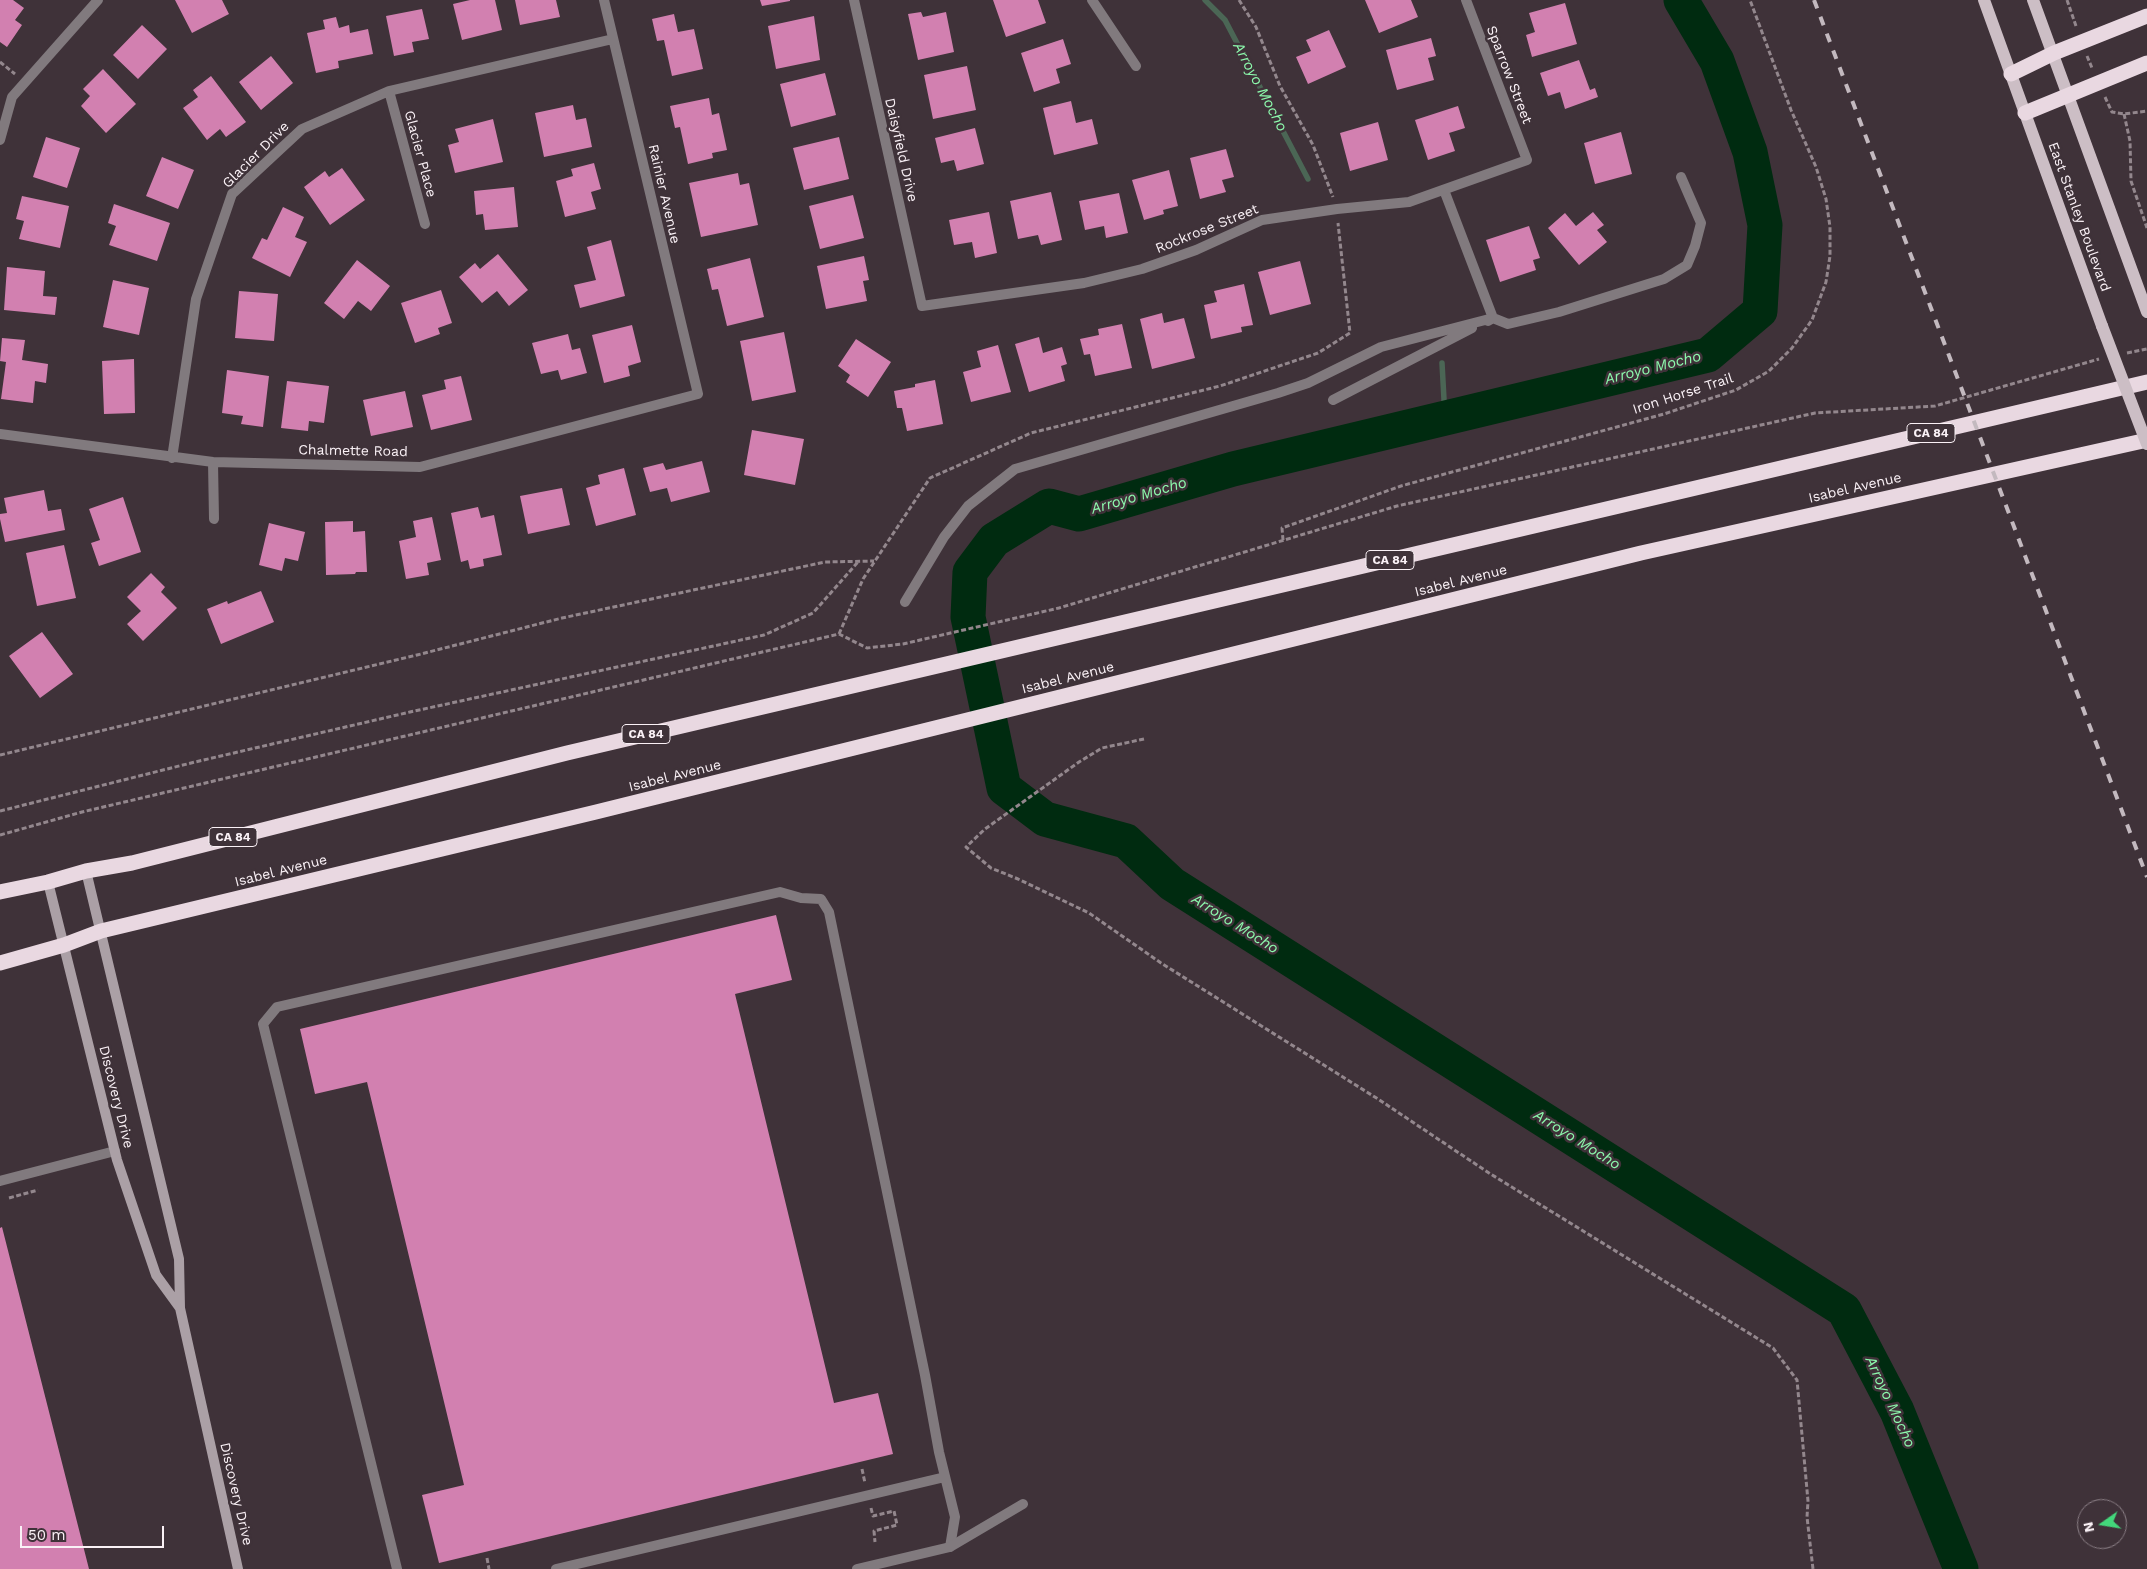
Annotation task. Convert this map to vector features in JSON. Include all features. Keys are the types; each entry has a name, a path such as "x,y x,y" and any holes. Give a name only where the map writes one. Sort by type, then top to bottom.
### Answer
{"highway":[{"path":"2011,74 2054,53 2147,16"},
{"path":"2025,113 2147,63"},
{"name":"CA 84","path":"0,892 132,862 567,753 2147,382"},
{"name":"Isabel Avenue","path":"0,963 64,945 101,931 596,812 1641,553 2147,442"}],"main road":[{"name":"East Stanley Boulevard","path":"1984,0 2102,326 2147,442"},
{"path":"2033,0 2069,94 2147,312"}],"street":[{"path":"0,140 12,97 98,0"},
{"name":"Rainier Avenue","path":"604,0 698,394"},
{"name":"Daisyfield Drive","path":"854,0 922,306"},
{"path":"1092,0 1136,66"},
{"name":"Sparrow Street","path":"1466,0 1527,160"},
{"name":"Glacier Drive","path":"172,458 196,299 232,194 302,129 389,90 613,39"},
{"name":"Glacier Place","path":"389,90 425,224"},
{"name":"Rockrose Street","path":"922,306 1084,283 1142,268 1187,253 1262,220 1337,209 1410,202 1527,160"},
{"path":"906,602 944,537 968,506 1015,469 1278,394 1308,383 1381,347 1493,318 1508,324 1559,312 1664,279 1687,265 1695,246 1701,222 1681,177"},
{"path":"1444,190 1493,318"},
{"path":"1333,400 1493,318"},
{"name":"Chalmette Road","path":"0,434 213,462 420,467 698,394"},
{"path":"213,462 214,519"},
{"name":"Discovery Drive","path":"86,871 180,1259 180,1308 238,1569"},
{"name":"Discovery Drive","path":"48,882 115,1151 156,1276 180,1308"},
{"path":"397,1569 263,1024 277,1007 780,892 801,898 821,899 829,912 945,1477 955,1517 950,1547"},
{"path":"0,1181 115,1151"},
{"path":"556,1569 945,1477"},
{"path":"857,1569 950,1547 1023,1504"}],"path":[{"path":"839,634 863,579 930,478 1031,433 1220,386 1318,353 1350,333 1337,209 1313,145 1280,86 1256,27 1238,0"},
{"name":"Iron Horse Trail","path":"1283,540 1282,528 1401,486 1664,414 1736,390 1769,371 1792,348 1812,320 1826,282 1830,256 1830,227 1826,199 1816,167 1791,110 1750,0"},
{"path":"2112,112 2124,114 2147,111"},
{"path":"2124,114 2130,142 2131,181 2147,228"},
{"path":"2120,354 2147,348"},
{"path":"0,835 92,810 839,634 868,648 903,644 1059,608 1397,506 1815,414 1935,406 2076,364 2103,358"},
{"path":"0,755 417,655 562,618 825,562 874,561"},
{"path":"0,811 195,762 764,635 813,612 858,562"},
{"path":"1144,739 1102,748 1079,762 985,829 966,846 991,868 1089,913 1161,963 1369,1094 1489,1173 1773,1348 1796,1380 1808,1501 1806,1517 1813,1569"},
{"path":"9,1198 38,1190"},
{"path":"871,1510 873,1516 894,1511 898,1525 874,1531 875,1542"},
{"path":"487,1558 490,1569"}],"building":[{"path":"0,0 13,0 24,8 15,20 22,25 7,47 0,42"},
{"path":"175,0 222,0 229,14 192,33"},
{"path":"470,0 495,0 502,30 462,40 453,4"},
{"path":"515,0 556,0 560,17 520,25"},
{"path":"760,0 790,0 790,1 762,6"},
{"path":"993,0 1038,0 1046,23 1006,37"},
{"path":"1365,0 1411,0 1418,17 1379,33"},
{"path":"1565,3 1577,44 1532,57 1526,35 1535,32 1529,13"},
{"path":"422,9 429,39 412,42 414,52 394,56 386,16"},
{"path":"921,12 923,17 946,12 954,52 918,60 908,14"},
{"path":"674,14 678,32 694,29 703,69 672,76 664,40 657,41 652,19"},
{"path":"814,16 820,60 776,69 768,26"},
{"path":"336,17 339,28 349,25 350,33 368,29 373,54 338,61 339,68 316,73 307,33 325,29 323,20"},
{"path":"142,25 167,49 138,79 113,55"},
{"path":"1329,30 1346,67 1308,84 1296,57 1311,51 1306,40"},
{"path":"1431,38 1436,56 1428,58 1434,80 1397,90 1386,50"},
{"path":"1063,39 1071,64 1056,69 1060,83 1034,92 1021,53"},
{"path":"271,56 293,83 261,110 239,82"},
{"path":"1579,60 1590,90 1595,88 1598,97 1565,109 1560,92 1548,96 1540,73"},
{"path":"967,66 976,110 933,119 924,75"},
{"path":"103,69 136,104 106,133 81,106 90,96 83,89"},
{"path":"825,73 836,115 791,127 780,84"},
{"path":"211,76 246,122 226,137 220,129 207,140 183,108 198,97 193,90"},
{"path":"709,98 712,115 719,113 727,150 712,153 713,158 688,164 680,127 675,128 670,106"},
{"path":"1071,101 1076,123 1092,119 1098,144 1054,155 1043,108"},
{"path":"573,105 576,120 586,118 592,147 544,157 535,113"},
{"path":"1458,106 1465,128 1449,133 1455,151 1428,160 1415,120"},
{"path":"493,119 503,162 455,173 448,145 459,142 455,129"},
{"path":"1378,122 1388,160 1350,171 1340,133"},
{"path":"975,128 984,164 957,171 954,160 941,163 935,138"},
{"path":"1621,132 1632,174 1595,184 1584,143"},
{"path":"46,137 80,148 67,188 33,177"},
{"path":"839,137 849,179 804,190 793,148"},
{"path":"1226,149 1234,177 1222,180 1226,192 1200,199 1190,158"},
{"path":"162,157 194,170 178,209 146,196"},
{"path":"594,163 601,189 591,192 596,209 565,217 556,181 573,176 571,169"},
{"path":"342,168 365,200 330,225 304,187 325,171 329,177"},
{"path":"1169,170 1178,206 1163,210 1164,214 1144,220 1132,180"},
{"path":"738,173 740,185 749,183 758,225 701,237 689,183"},
{"path":"514,187 518,227 485,230 483,214 476,215 474,191"},
{"path":"1051,192 1062,240 1041,245 1038,235 1018,239 1010,201"},
{"path":"1119,193 1128,233 1106,238 1104,226 1085,230 1079,201"},
{"path":"853,195 864,238 820,249 809,206"},
{"path":"22,196 69,206 60,248 19,239 24,221 16,219"},
{"path":"114,204 170,223 157,261 109,245 116,226 108,223"},
{"path":"283,207 304,217 295,237 307,242 290,277 252,258 262,238 267,240"},
{"path":"989,212 997,253 975,258 972,242 954,245 949,220"},
{"path":"1593,212 1604,225 1597,230 1607,242 1579,265 1548,228 1565,213 1576,226"},
{"path":"1529,226 1540,258 1533,260 1536,270 1500,282 1486,240"},
{"path":"611,240 625,296 580,308 574,285 596,280 587,247"},
{"path":"498,254 528,290 509,306 497,291 482,303 459,277 475,263 480,269"},
{"path":"864,256 869,280 863,281 867,301 826,309 817,266"},
{"path":"750,258 764,317 727,326 718,289 712,290 707,269"},
{"path":"357,260 390,286 371,311 358,301 344,319 324,303"},
{"path":"1300,261 1311,304 1270,315 1258,272"},
{"path":"7,267 45,271 43,296 57,297 55,315 4,310"},
{"path":"113,280 149,288 139,335 103,327"},
{"path":"1244,284 1253,325 1241,327 1242,332 1211,339 1204,305 1217,302 1214,291"},
{"path":"441,290 452,323 438,328 440,334 415,343 401,303"},
{"path":"239,291 278,294 274,341 235,338"},
{"path":"1162,313 1164,323 1184,318 1195,358 1152,369 1140,319"},
{"path":"1122,324 1132,368 1095,376 1090,354 1084,355 1080,339 1099,335 1098,329"},
{"path":"632,325 641,362 628,366 630,376 604,383 592,335"},
{"path":"784,332 796,392 752,401 740,341"},
{"path":"568,334 572,350 580,348 587,373 561,380 558,370 541,374 532,343"},
{"path":"1039,337 1043,353 1062,347 1067,364 1061,366 1065,381 1029,392 1015,344"},
{"path":"2,338 25,340 22,360 48,364 46,383 35,381 33,403 1,399 6,362 0,361"},
{"path":"856,339 891,362 868,397 846,382 850,375 838,366"},
{"path":"998,345 1011,392 971,402 963,372 981,367 977,351"},
{"path":"134,359 135,413 104,414 102,361"},
{"path":"227,370 269,376 263,427 241,424 243,416 222,413"},
{"path":"461,376 472,420 431,430 422,395 446,389 444,380"},
{"path":"935,380 943,424 907,431 902,408 897,408 894,391 915,387 915,384"},
{"path":"287,381 329,386 324,423 309,421 308,431 281,428"},
{"path":"405,391 413,427 371,436 363,400"},
{"path":"752,430 804,439 795,485 744,475"},
{"path":"702,461 710,492 671,502 667,488 650,492 643,468 663,463 666,470"},
{"path":"624,468 636,515 596,526 586,488 600,484 598,475"},
{"path":"562,488 570,525 528,534 520,496"},
{"path":"44,490 48,511 61,509 65,530 5,542 0,519 0,514 7,513 4,498"},
{"path":"123,497 141,552 99,566 91,543 100,540 89,509"},
{"path":"478,507 481,518 494,515 502,555 483,559 484,566 470,569 468,560 461,562 451,513"},
{"path":"432,517 441,560 427,563 429,575 406,579 399,541 416,537 413,521"},
{"path":"353,521 353,532 365,531 367,572 326,575 325,522"},
{"path":"269,523 305,532 298,561 285,558 282,571 259,565"},
{"path":"64,545 76,598 37,606 26,553"},
{"path":"151,573 165,587 161,592 177,608 143,641 127,624 141,611 127,597"},
{"path":"261,591 274,622 221,644 207,609 227,601 228,604"},
{"path":"42,632 73,674 40,698 9,656"},
{"path":"776,915 792,980 735,994 834,1403 878,1393 893,1454 439,1563 422,1495 464,1485 367,1082 315,1094 300,1029"},
{"path":"2,1227 89,1569 0,1569 0,1228"}],"waterway":[{"name":"Arroyo Mocho","path":"1205,0 1225,20 1308,179"},
{"name":"Arroyo Mocho","path":"1681,0 1717,61 1750,152 1765,225 1760,311 1708,355 1233,469 1079,514 1049,506 994,540 970,572 968,617 1004,788 1045,819 1126,841 1172,884 1844,1310 1897,1411 1961,1569"},
{"name":"Arroyo Mocho","path":"1442,363 1445,418"}],"railway":[{"path":"1814,0 2147,877"}]}
